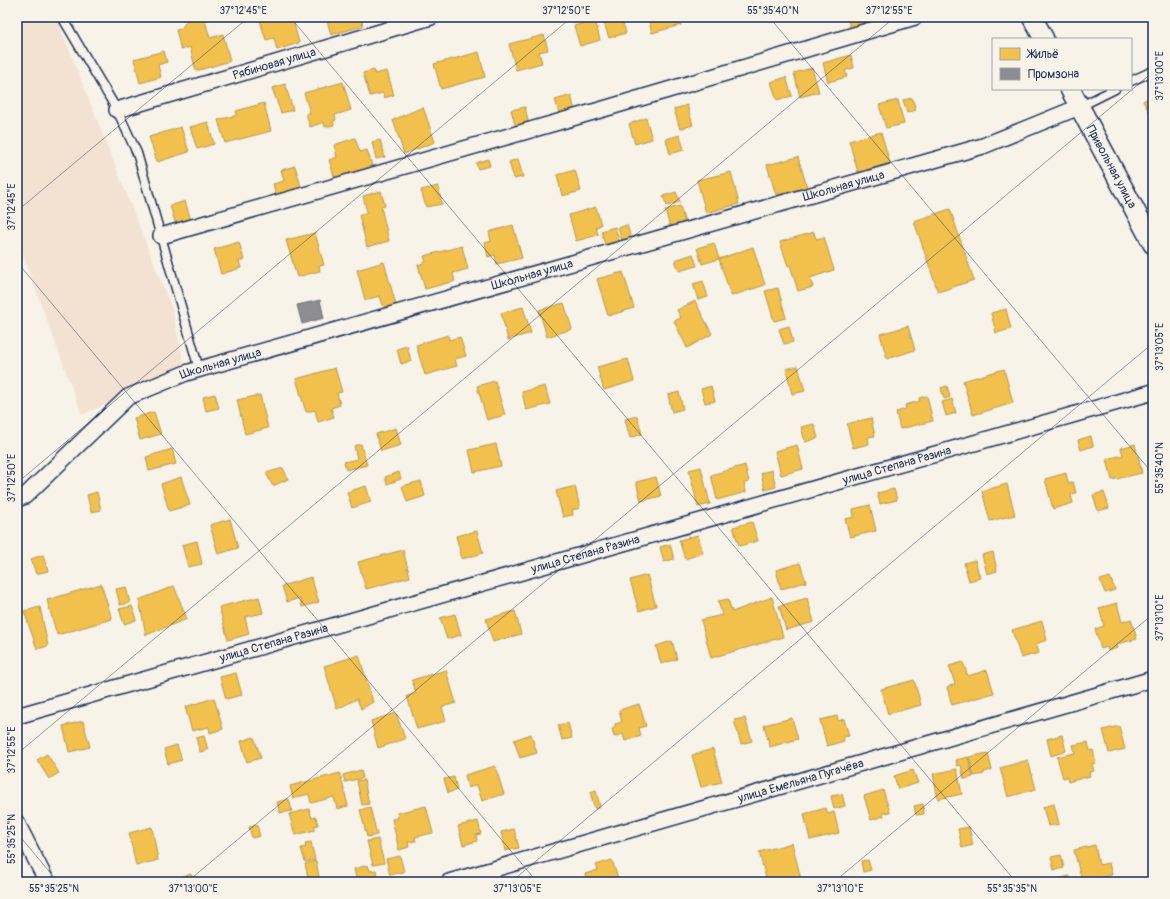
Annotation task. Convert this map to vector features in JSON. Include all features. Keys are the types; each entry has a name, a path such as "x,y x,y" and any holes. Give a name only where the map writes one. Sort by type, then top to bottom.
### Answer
{"street":[{"name":"Рябиновая улица","path":"117,110 431,17"},
{"path":"161,236 615,106 915,17"},
{"path":"1032,17 1043,38"},
{"name":"Привольная улица","path":"1070,90 1153,244"},
{"name":"Школьная улица","path":"17,499 25,496 128,397 199,369 983,146 1079,107"},
{"name":"улица Степана Разина","path":"17,716 1153,392"},
{"name":"улица Емельяна Пугачёва","path":"449,882 1153,679"},
{"path":"17,823 46,882"}],"lane":[{"path":"62,17 117,110 137,153 199,369"},
{"path":"1132,81 1153,71"},
{"path":"1079,107 1113,90"}],"shaded area":[{"path":"17,17 47,17 59,24 172,309 185,367 82,415 17,239"}],"building: Жильё":[{"path":"189,17 204,17 210,38 223,34 230,61 196,71 190,47 181,50 176,30 181,29"},
{"path":"274,17 292,17 299,43 277,50 274,38 266,40 260,21"},
{"path":"326,17 361,17 363,26 331,35"},
{"path":"602,17 621,17 626,33 609,38"},
{"path":"648,17 679,17 681,25 652,33"},
{"path":"847,17 873,17 875,24 851,31"},
{"path":"595,20 600,40 580,46 574,26"},
{"path":"544,35 548,50 539,52 542,63 516,70 509,44"},
{"path":"164,51 167,62 158,65 161,77 140,83 134,59"},
{"path":"479,52 485,77 441,89 434,64"},
{"path":"851,55 854,68 845,70 847,77 828,82 823,63"},
{"path":"812,68 819,92 800,97 794,73"},
{"path":"374,70 375,74 387,71 394,95 384,98 383,93 370,96 363,73"},
{"path":"786,77 792,96 777,100 771,82"},
{"path":"343,82 351,110 335,115 336,120 333,121 334,125 325,127 324,122 310,127 306,114 310,113 304,93"},
{"path":"285,84 293,110 281,113 272,88"},
{"path":"571,95 576,115 561,119 555,100"},
{"path":"1152,96 1153,99 1153,119 1143,101"},
{"path":"912,98 916,110 907,113 903,100"},
{"path":"898,100 904,124 886,128 879,105"},
{"path":"264,103 271,131 225,143 218,120 237,115 236,111"},
{"path":"687,105 693,125 680,129 674,109"},
{"path":"423,107 435,142 404,154 393,120"},
{"path":"525,107 529,125 516,128 511,110"},
{"path":"646,118 652,139 635,144 629,124"},
{"path":"208,122 214,144 197,149 190,127"},
{"path":"181,127 189,152 157,162 149,137"},
{"path":"881,132 890,163 858,172 849,141"},
{"path":"680,135 684,150 670,154 666,139"},
{"path":"355,138 360,152 367,150 373,168 335,179 329,160 337,157 334,145"},
{"path":"380,140 385,157 376,159 372,142"},
{"path":"798,157 807,187 776,195 767,165"},
{"path":"488,159 490,166 478,169 476,163"},
{"path":"518,159 523,177 514,179 509,162"},
{"path":"295,166 303,193 277,200 273,184 284,181 281,170"},
{"path":"575,170 581,191 562,196 557,175"},
{"path":"731,172 739,204 706,213 697,180"},
{"path":"438,186 442,204 426,207 421,190"},
{"path":"381,191 385,206 381,207 389,241 367,247 359,215 367,212 363,196"},
{"path":"676,192 680,202 667,206 663,196"},
{"path":"185,201 192,224 177,228 170,206"},
{"path":"680,206 685,223 670,227 665,210"},
{"path":"596,207 601,225 596,227 598,235 576,241 569,215"},
{"path":"950,209 974,280 938,292 914,221"},
{"path":"513,225 522,258 497,264 495,255 488,257 485,243 491,241 489,232"},
{"path":"627,225 631,238 622,241 618,228"},
{"path":"615,227 620,244 606,248 601,231"},
{"path":"814,232 816,239 824,237 834,270 810,278 813,287 798,291 790,265 788,266 780,242"},
{"path":"315,233 324,265 319,266 320,271 297,277 286,240"},
{"path":"239,242 244,260 239,261 241,268 221,274 214,249"},
{"path":"714,243 719,259 702,264 697,248"},
{"path":"462,246 468,269 453,273 455,281 425,289 418,265 426,262 424,256"},
{"path":"753,247 765,285 731,296 719,259"},
{"path":"693,254 697,266 679,271 675,260"},
{"path":"384,262 396,305 384,308 380,296 365,300 357,270"},
{"path":"623,272 634,308 608,316 597,279"},
{"path":"703,281 708,297 698,300 693,284"},
{"path":"778,288 786,318 774,321 765,291"},
{"path":"695,301 712,334 687,348 674,321 681,318 677,310"},
{"path":"564,303 572,329 547,337 539,310"},
{"path":"523,307 531,333 508,340 501,313"},
{"path":"1006,309 1011,329 996,333 991,313"},
{"path":"789,326 793,342 784,344 779,329"},
{"path":"908,326 915,350 887,359 880,334"},
{"path":"448,335 449,340 460,337 466,356 455,359 457,366 425,375 416,345"},
{"path":"407,346 411,361 401,364 397,349"},
{"path":"628,359 634,381 604,390 597,367"},
{"path":"798,366 805,391 792,394 786,369"},
{"path":"335,368 342,392 337,393 340,405 331,408 334,417 318,422 315,410 306,412 296,379"},
{"path":"1004,369 1013,403 973,415 963,381"},
{"path":"495,381 505,415 487,420 477,386"},
{"path":"545,386 550,404 526,410 522,392"},
{"path":"711,386 715,401 705,403 701,389"},
{"path":"947,386 950,397 944,399 941,388"},
{"path":"679,392 683,409 672,412 668,395"},
{"path":"215,394 219,408 206,411 203,397"},
{"path":"260,395 268,428 245,434 237,400"},
{"path":"927,396 933,421 900,429 896,412 906,409 905,405 920,401 919,398"},
{"path":"952,399 956,413 946,416 942,402"},
{"path":"154,412 161,434 140,440 134,418"},
{"path":"637,416 642,434 630,438 625,419"},
{"path":"871,418 875,436 868,437 869,444 853,448 847,424"},
{"path":"814,424 818,438 805,442 801,427"},
{"path":"396,428 401,445 381,451 376,434"},
{"path":"1091,436 1093,446 1081,450 1078,440"},
{"path":"361,444 367,465 346,470 344,462 357,459 354,446"},
{"path":"496,444 501,466 474,472 469,450"},
{"path":"1135,444 1142,473 1112,480 1107,459 1123,455 1121,448"},
{"path":"797,445 803,469 781,475 775,451"},
{"path":"172,449 176,464 149,471 146,457"},
{"path":"745,465 749,482 744,483 746,492 717,500 711,475"},
{"path":"701,467 710,504 698,507 689,470"},
{"path":"283,468 288,479 273,486 266,473"},
{"path":"772,470 776,487 765,490 761,473"},
{"path":"399,472 401,479 387,484 385,477"},
{"path":"1066,473 1068,483 1073,482 1076,493 1071,494 1073,503 1053,509 1045,479"},
{"path":"181,477 190,505 169,511 161,484"},
{"path":"656,477 661,496 641,501 636,482"},
{"path":"421,481 425,496 407,502 402,486"},
{"path":"1007,484 1015,515 990,521 982,491"},
{"path":"366,486 371,502 352,508 347,492"},
{"path":"575,486 580,508 572,510 573,515 563,517 556,491"},
{"path":"894,489 897,500 880,504 877,493"},
{"path":"97,492 101,510 91,512 87,495"},
{"path":"1104,492 1109,508 1098,511 1093,495"},
{"path":"870,505 876,531 850,537 845,519 854,517 853,509"},
{"path":"230,519 238,548 218,554 210,525"},
{"path":"752,522 758,541 739,546 733,527"},
{"path":"477,531 483,553 462,559 456,536"},
{"path":"698,535 703,553 685,559 679,540"},
{"path":"197,541 202,564 188,567 182,545"},
{"path":"670,544 674,559 664,562 660,547"},
{"path":"403,550 410,577 366,589 358,562"},
{"path":"993,552 997,571 987,574 982,555"},
{"path":"43,555 48,571 36,574 31,559"},
{"path":"975,560 980,578 969,581 964,563"},
{"path":"800,563 806,582 781,589 776,570"},
{"path":"647,575 656,606 639,611 630,580"},
{"path":"311,577 319,602 302,607 300,598 287,602 282,586"},
{"path":"1110,577 1115,590 1105,593 1100,580"},
{"path":"101,584 112,619 57,635 47,600"},
{"path":"174,586 187,619 146,635 139,600"},
{"path":"126,587 130,603 120,605 116,589"},
{"path":"259,597 263,613 245,617 249,634 228,640 219,607"},
{"path":"772,597 783,637 711,658 701,620 722,615 718,601 728,599 732,612"},
{"path":"807,598 814,622 786,630 779,606"},
{"path":"1117,603 1122,622 1131,619 1137,639 1117,644 1118,648 1108,651 1107,647 1101,649 1095,629 1104,626 1099,608"},
{"path":"132,606 136,620 124,624 119,609"},
{"path":"40,607 48,646 37,649 24,611"},
{"path":"515,611 521,634 493,642 486,619"},
{"path":"455,614 461,635 447,639 440,618"},
{"path":"1042,621 1047,640 1036,644 1039,653 1021,658 1012,630"},
{"path":"672,641 677,659 661,664 656,646"},
{"path":"359,655 373,702 361,709 357,699 337,709 324,666"},
{"path":"963,662 968,676 987,670 994,693 952,705 947,687 955,684 949,666"},
{"path":"446,670 456,703 442,707 446,721 417,729 407,696 416,693 412,680"},
{"path":"236,673 242,695 226,699 220,677"},
{"path":"914,680 921,705 888,714 881,689"},
{"path":"214,698 223,729 210,733 209,727 192,731 185,707"},
{"path":"639,704 646,726 639,728 641,736 625,741 623,734 614,737 612,729 615,727 615,724 622,722 619,710"},
{"path":"396,713 405,739 378,748 371,721"},
{"path":"837,716 838,721 844,719 849,736 843,737 844,741 827,746 820,720"},
{"path":"745,718 752,741 741,744 734,720"},
{"path":"792,718 798,739 770,747 764,725"},
{"path":"83,721 90,747 69,752 63,726"},
{"path":"568,723 572,738 562,740 558,725"},
{"path":"1119,726 1125,749 1109,753 1103,730"},
{"path":"531,734 537,753 520,758 514,740"},
{"path":"1062,735 1066,751 1051,756 1047,739"},
{"path":"204,736 208,750 200,752 196,738"},
{"path":"254,737 261,758 247,762 241,741"},
{"path":"1088,742 1090,751 1093,750 1096,763 1092,764 1094,771 1089,772 1090,776 1068,782 1067,777 1063,778 1057,757 1075,753 1073,745"},
{"path":"177,745 182,760 168,764 164,749"},
{"path":"713,749 722,782 701,787 692,755"},
{"path":"988,753 992,770 984,772 984,774 974,776 969,757"},
{"path":"47,754 59,773 49,779 37,760"},
{"path":"968,757 973,777 964,779 961,765 957,766 956,760"},
{"path":"1028,760 1036,789 1008,797 1000,768"},
{"path":"495,766 504,794 482,801 477,785 468,788 465,775"},
{"path":"957,769 962,794 938,799 933,774"},
{"path":"361,770 363,778 345,782 343,775"},
{"path":"913,770 918,783 898,789 894,776"},
{"path":"340,773 348,806 337,809 334,797 311,803 309,794 293,798 290,786"},
{"path":"454,777 457,790 448,793 444,779"},
{"path":"364,780 369,804 362,805 357,781"},
{"path":"596,790 600,807 595,809 590,792"},
{"path":"883,790 890,812 883,813 884,816 871,820 864,796"},
{"path":"842,794 845,806 834,809 831,796"},
{"path":"289,799 292,811 280,813 277,802"},
{"path":"923,804 924,814 916,815 914,806"},
{"path":"1054,804 1059,824 1048,826 1043,807"},
{"path":"426,806 433,833 415,837 416,841 408,842 409,847 399,850 392,819 398,818 397,813"},
{"path":"370,807 377,835 367,837 360,810"},
{"path":"826,808 828,814 834,812 839,833 810,840 804,814"},
{"path":"309,809 312,818 316,817 318,825 314,826 315,830 295,835 289,814"},
{"path":"478,821 481,834 476,835 477,841 463,845 458,826"},
{"path":"257,825 260,836 252,838 249,827"},
{"path":"152,827 158,860 136,866 129,833"},
{"path":"969,827 973,845 962,848 958,829"},
{"path":"514,829 519,848 505,851 501,832"},
{"path":"378,839 384,863 373,865 367,841"},
{"path":"311,842 315,860 305,862 301,848 306,847 305,843"},
{"path":"792,843 801,879 791,882 767,882 759,852"},
{"path":"1095,845 1099,865 1109,863 1112,875 1102,877 1103,881 1099,882 1082,882 1074,850"},
{"path":"1061,855 1064,868 1054,870 1051,857"},
{"path":"400,856 404,872 390,875 386,859"},
{"path":"612,860 619,882 584,882 587,880 585,874 598,870 596,865"},
{"path":"868,860 871,870 863,872 861,861"},
{"path":"316,861 320,882 309,882 305,864"},
{"path":"368,865 370,871 376,870 380,882 357,882 354,869"},
{"path":"191,874 193,882 172,882 172,880"},
{"path":"1069,876 1070,882 1058,882 1057,879"}],"building: Промзона":[{"path":"320,300 324,318 302,324 297,305"}]}
